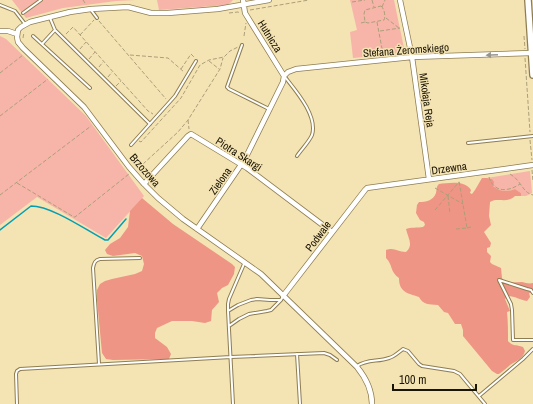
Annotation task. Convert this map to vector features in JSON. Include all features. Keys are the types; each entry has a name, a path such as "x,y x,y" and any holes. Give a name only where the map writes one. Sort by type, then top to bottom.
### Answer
{"street":[{"path":"0,31 8,31 17,34 19,29 25,24 70,12 91,9 128,7 152,13 208,11 243,2 269,0"},
{"name":"Mikołaja Reja","path":"400,0 412,57 429,180"},
{"path":"528,0 531,21 533,75"},
{"name":"Hutnicza","path":"243,2 245,13 284,76"},
{"name":"Brzozowa","path":"17,34 20,46 81,103 144,184 169,208 261,274 282,298 356,367 368,384 372,395 372,404"},
{"name":"Stefana Żeromskiego","path":"284,76 288,72 296,69 412,57 525,51 531,53"},
{"name":"Zielona","path":"197,229 242,165 270,110 283,82 284,76"},
{"name":"Piotra Skargi","path":"144,184 189,134 247,168 332,232"},
{"name":"Drzewna","path":"367,188 429,180 532,163"},
{"name":"Podwale","path":"282,298 367,188"}],"lane":[{"path":"22,13 41,0"},
{"path":"0,5 15,11 25,24"},
{"path":"91,9 97,18"},
{"path":"50,17 54,30 150,124"},
{"path":"42,44 54,30"},
{"path":"33,36 90,88"},
{"path":"242,45 227,87 270,110"},
{"path":"131,145 175,96 196,60"},
{"path":"284,76 307,107 312,125 311,137 297,156"},
{"path":"468,143 532,137"},
{"path":"99,364 93,268 94,263 96,260 100,259 140,258"},
{"path":"233,404 228,304 244,262"},
{"path":"533,293 531,290 518,285 499,280 511,304 513,340 533,339"},
{"path":"228,311 233,307 251,300 270,300 282,298"},
{"path":"229,326 249,314 267,312 271,310 282,298"},
{"path":"356,367 365,362 389,358 403,349 422,366 454,371 460,374 485,404"},
{"path":"479,396 533,349"},
{"path":"17,404 16,374 20,369 297,354 327,354 337,360"},
{"path":"297,354 300,404"}],"path":[{"path":"249,13 249,10 309,0"},
{"path":"352,2 365,0"},
{"path":"372,0 374,7"},
{"path":"379,31 400,28 385,18 382,7 385,0"},
{"path":"366,22 364,12 367,9 382,7"},
{"path":"80,35 97,18 169,102"},
{"path":"360,23 383,21 385,18"},
{"path":"378,22 384,57"},
{"path":"244,36 246,23"},
{"path":"67,33 73,27 138,101 148,111 154,114"},
{"path":"80,50 87,42"},
{"path":"144,177 143,164 183,126 191,116 220,69 224,57 230,51 242,45"},
{"path":"525,51 532,137 532,163"},
{"path":"0,73 27,52"},
{"path":"89,59 96,52"},
{"path":"181,69 191,54 196,60"},
{"path":"128,55 168,58 188,75"},
{"path":"137,138 141,142 181,98 202,63 224,57"},
{"path":"209,60 220,69"},
{"path":"98,67 104,61"},
{"path":"108,77 113,71"},
{"path":"0,116 52,76"},
{"path":"116,86 121,81"},
{"path":"0,195 96,122"},
{"path":"529,170 532,170 533,182"},
{"path":"17,183 75,217 133,171"},
{"path":"515,172 508,172 517,179 528,193 533,195"},
{"path":"488,175 492,184 501,189 510,190 520,184"},
{"path":"459,179 467,228"},
{"path":"435,210 460,182"},
{"path":"436,188 463,204"},
{"path":"448,195 450,214"},
{"path":"456,229 471,227"}],"shaded area":[{"path":"12,0 135,0 63,8 26,18"},
{"path":"157,0 233,0 228,5 159,10"},
{"path":"350,0 394,0 405,53 353,58 350,32 357,30"},
{"path":"0,36 6,39 86,116 144,196 106,238 37,197 0,225"},
{"path":"530,171 532,193 526,196 521,196 521,193 515,189 506,191 498,189 493,186 492,179 487,178"},
{"path":"482,178 492,179 494,182 493,186 498,189 509,191 515,189 521,193 521,196 515,196 509,200 496,200 490,202 489,216 491,225 484,232 491,243 490,247 487,248 487,252 491,256 490,262 501,268 504,282 533,283 533,293 529,293 530,297 527,301 511,296 508,296 505,299 510,311 507,312 508,341 513,345 523,347 525,351 521,358 499,374 492,371 463,336 461,324 455,324 448,313 444,312 438,305 424,303 419,297 407,293 402,289 399,283 399,278 394,273 386,258 386,250 392,249 406,252 410,247 410,241 406,229 423,227 425,225 416,213 417,205 419,202 427,201 433,198 439,184 461,183 471,190 470,193 472,194"},
{"path":"142,198 173,224 232,264 235,267 234,274 228,285 217,293 219,302 212,310 211,321 205,323 192,321 172,321 157,328 155,338 167,347 171,354 169,359 106,359 102,353 97,290 100,284 105,281 142,271 144,264 142,256 135,253 113,256 107,254 105,250 110,244 120,238 128,227 130,211"}],"waterway":[{"path":"0,230 31,206 39,207 59,214 105,240 108,240 126,219"}]}
